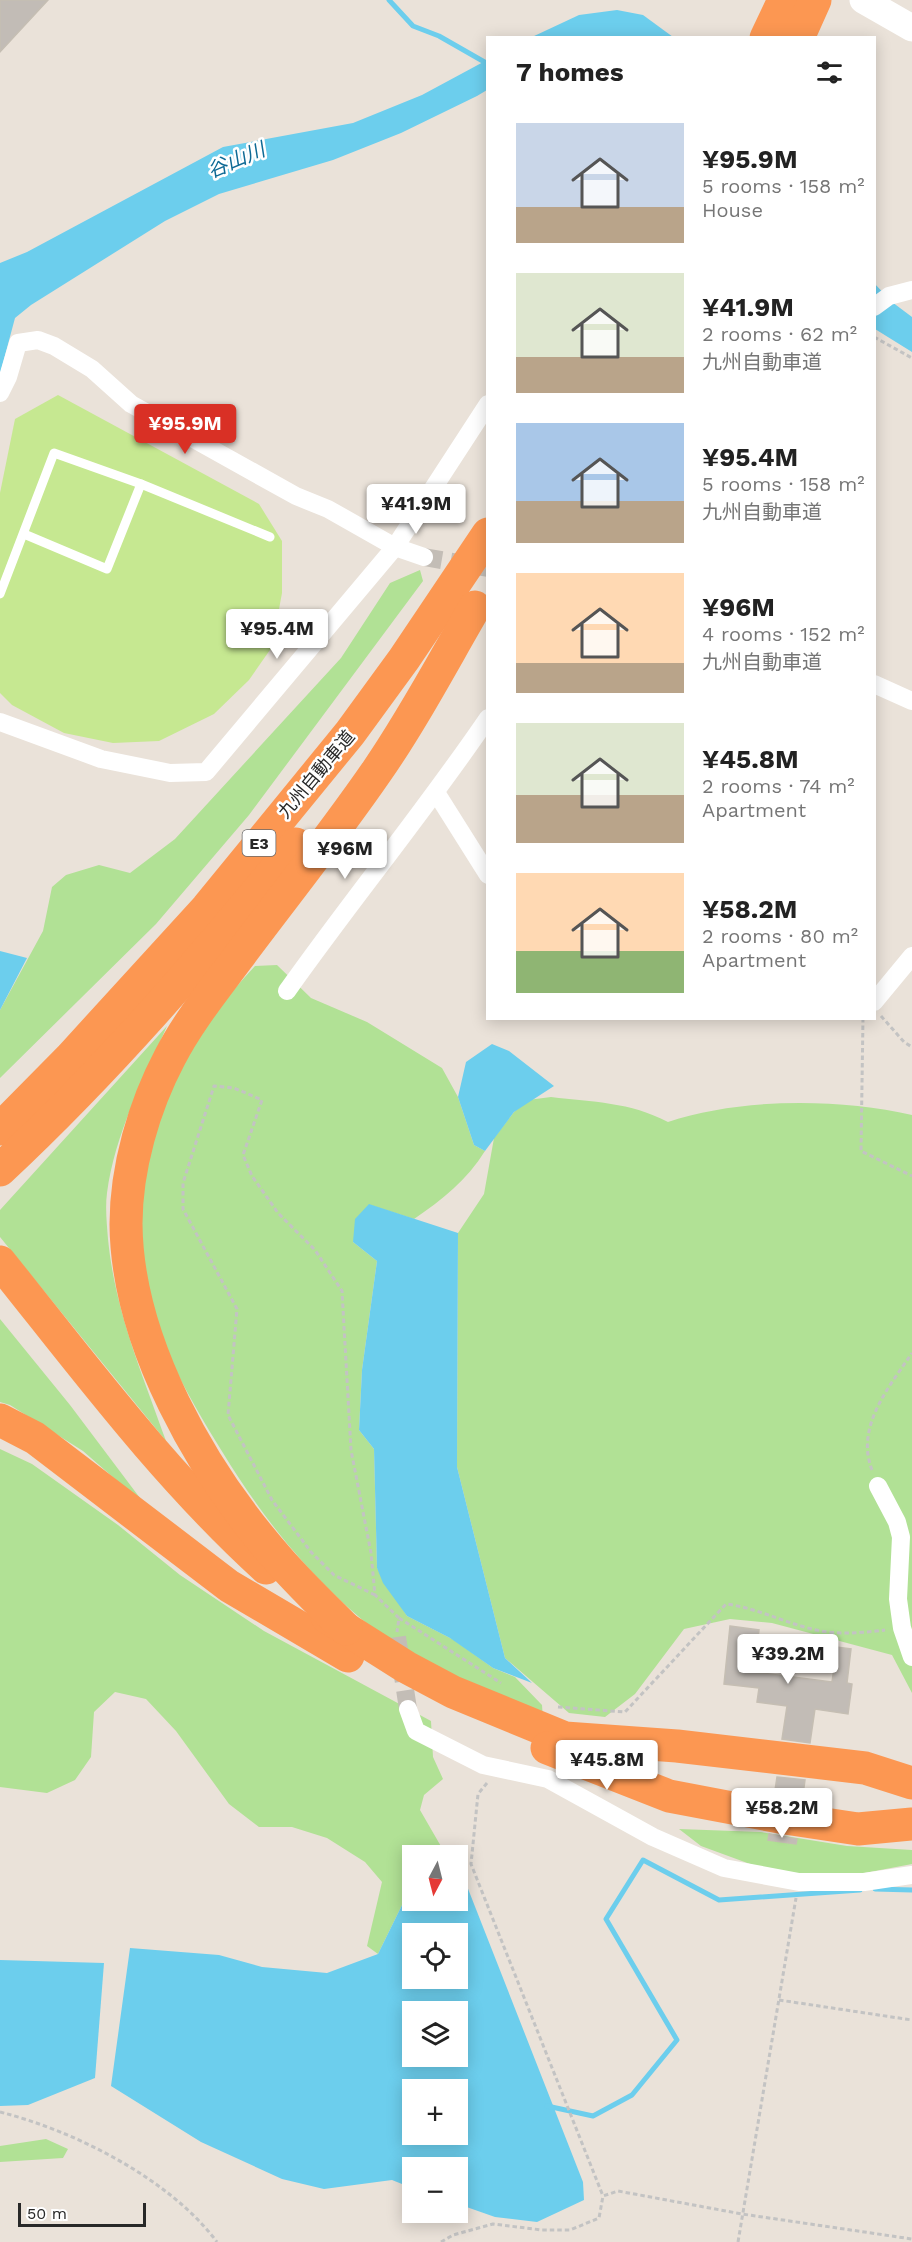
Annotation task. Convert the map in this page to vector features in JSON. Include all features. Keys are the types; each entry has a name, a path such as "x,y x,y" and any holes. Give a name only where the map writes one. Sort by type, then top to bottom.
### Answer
{"highway":[{"path":"767,36 784,0"},
{"path":"799,36 815,0"},
{"name":"九州自動車道","path":"0,1129 207,908 350,733 404,659 486,537"},
{"path":"346,1629 278,1559 227,1494 177,1408 151,1348 132,1283 126,1224 129,1181 151,1102 170,1057 218,986 378,770 481,598"},
{"name":"九州自動車道","path":"0,1170 86,1084 226,931 394,722 481,598"},
{"path":"0,1262 128,1423 201,1507 301,1601 406,1667 453,1692 565,1738 677,1746 865,1768 912,1783"},
{"path":"0,1289 121,1441 181,1511 307,1631"},
{"path":"0,1420 35,1438 229,1586 408,1689 504,1734 563,1753 669,1796 858,1829 912,1824"}],"main road":[{"path":"864,0 912,28"}],"street":[{"path":"882,302 912,290"},
{"path":"0,393 8,377 18,343 38,340 92,369 131,404 296,496 328,509 395,547 424,557"},
{"path":"0,722 101,759 170,773 207,772 395,547 486,407"},
{"path":"876,685 912,701"},
{"path":"287,991 338,918 436,794 486,721"},
{"path":"436,794 486,872"},
{"path":"876,1001 882,997 912,956"},
{"path":"878,1486 897,1522 901,1537 898,1599 902,1628 912,1657"},
{"path":"408,1709 416,1731 483,1765 548,1779 653,1837 724,1868 799,1882 864,1882 912,1875"}],"lane":[{"path":"0,594 54,453 141,484 270,537"},
{"path":"24,534 106,569 141,484"}],"path":[{"path":"876,338 912,358"},
{"path":"876,1010 904,1042 912,1047"},
{"path":"863,1020 861,1151 912,1176"},
{"path":"375,1595 371,1552 351,1450 342,1291 315,1250 278,1213 252,1176 243,1155 262,1100 234,1088 214,1086 183,1183 183,1209 237,1309 228,1415 272,1500 311,1552 334,1575 375,1595 399,1618 509,1689"},
{"path":"878,1486 868,1458 868,1424 912,1353"},
{"path":"557,1707 625,1712 726,1604 740,1606 817,1631 859,1634 902,1628"},
{"path":"397,1637 399,1618"},
{"path":"441,2242 453,2235 493,2224 542,2230 570,2230 599,2218 603,2196 471,1864 478,1794 489,1782 517,1772"},
{"path":"738,2242 799,1882"},
{"path":"779,2000 912,2020"},
{"path":"0,2112 66,2132 138,2171 204,2225 218,2242"},
{"path":"603,2196 618,2191 742,2214 912,2239"}],"green space":[{"path":"58,395 259,504 282,541 282,593 272,647 249,680 214,714 159,741 113,743 64,733 12,705 0,693 0,493 15,419"},
{"path":"420,570 423,581 249,815 156,924 0,1078 0,1010 43,931 52,887 66,875 99,865 130,873 175,839 341,658 390,583"},
{"path":"277,965 311,998 367,1022 442,1068 458,1097 474,1145 485,1151 453,1189 414,1219 370,1205 353,1242 377,1261 362,1370 359,1430 374,1449 377,1568 407,1616 454,1640 493,1668 515,1677 542,1705 543,1720 468,1688 425,1665 365,1622 311,1571 264,1514 243,1484 194,1405 151,1321 140,1261 140,1229 147,1164 164,1103 182,1060 200,1031 221,1004 255,966"},
{"path":"167,1026 123,1128 111,1171 106,1205 112,1266 123,1317 166,1441 0,1237 0,1210"},
{"path":"551,1097 640,1110 668,1122 726,1108 789,1103 821,1103 883,1109 912,1115 912,1693 892,1655 772,1623 730,1619 684,1629 635,1694 605,1717 569,1713 505,1658 457,1467 458,1233 484,1194 494,1138 514,1112 528,1100"},
{"path":"0,1319 70,1405 146,1506 83,1451 10,1405 0,1402"},
{"path":"0,1449 32,1464 118,1525 180,1575 264,1631 431,1721 433,1757 443,1779 424,1795 420,1810 440,1845 402,1845 402,1905 378,1954 367,1946 382,1882 365,1862 327,1838 292,1827 259,1827 229,1804 176,1731 146,1699 115,1692 94,1712 91,1757 75,1780 47,1793 0,1787"},
{"path":"679,1829 761,1832 847,1846 912,1850 912,1864 817,1882 761,1868 701,1846"},
{"path":"46,2139 68,2149 63,2158 0,2162 0,2146"}],"water":[{"path":"617,10 643,15 672,36 534,36 579,15"},
{"name":"谷山川","path":"486,61 486,91 477,96 401,133 333,160 219,194 165,221 31,305 15,318 0,374 0,263 27,252 223,147 353,123 422,95"},
{"path":"876,285 892,302 912,317 912,352 876,330"},
{"path":"0,951 27,958 0,1010"},
{"path":"492,1044 509,1051 554,1086 514,1112 485,1151 474,1145 458,1097 466,1062"},
{"path":"369,1204 458,1233 457,1467 505,1658 532,1683 493,1668 450,1638 407,1616 383,1583 377,1568 374,1449 359,1430 362,1370 377,1261 353,1242 355,1219"},
{"path":"468,1889 583,2182 584,2200 537,2222 495,2217 468,2208 468,2157 402,2157 402,2184 392,2180 324,2189 282,2179 201,2142 111,2086 130,1948 219,1955 262,1967 327,1973 378,1954 402,1905 402,1911 468,1911"},
{"path":"0,1960 104,1963 95,2078 28,2105 0,2106"}],"building":[{"path":"0,0 48,0 0,52"},
{"path":"730,1626 759,1630 754,1672 832,1682 837,1647 851,1649 847,1683 852,1684 848,1714 815,1709 810,1743 782,1739 787,1706 757,1702 759,1688 724,1684"},
{"path":"777,1777 805,1780 802,1802 774,1797"},
{"path":"769,1834 797,1839 796,1844 768,1840"}],"waterway":[{"path":"389,0 413,26 439,36 486,63"},
{"path":"547,2106 593,2116 632,2095 677,2040 606,1919 643,1860 719,1900 860,1890"},
{"path":"875,1889 912,1890"}],"tunnel":[{"path":"424,557 486,568"},
{"path":"397,1637 408,1709"}]}
